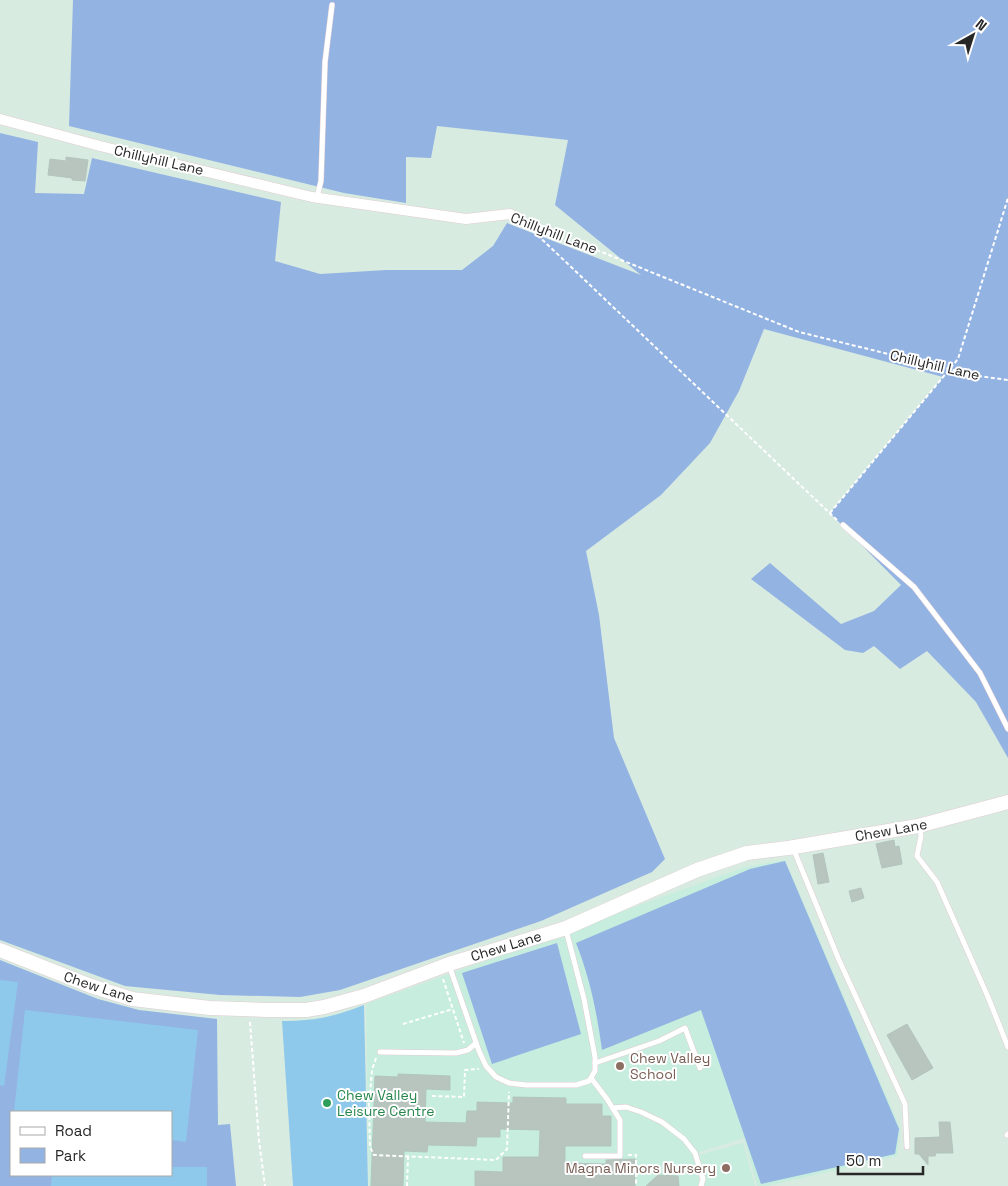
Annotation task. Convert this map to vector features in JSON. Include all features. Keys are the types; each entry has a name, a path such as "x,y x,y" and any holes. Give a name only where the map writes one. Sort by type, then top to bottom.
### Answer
{"main road":[{"name":"Chew Lane","path":"0,950 83,983 132,999 210,1008 306,1010 364,996 444,966 566,928 697,870 746,853 920,826 1008,802"}],"street":[{"name":"Chillyhill Lane","path":"0,119 100,146 317,197 466,219 510,214 521,219"}],"lane":[{"path":"317,197 321,181 325,62 332,5"},
{"path":"843,525 914,587 980,673 1008,729"},
{"path":"920,826 921,836 918,856 937,882 1008,1047"},
{"path":"792,847 839,960 902,1095 905,1104 907,1147"},
{"path":"444,966 486,1066 496,1077 509,1083 526,1085 576,1085 589,1081 595,1071 595,1063 584,998 566,928"},
{"path":"595,1063 659,1041 685,1028 700,1068"},
{"path":"380,1052 456,1053 467,1050 476,1043"},
{"path":"585,1156 620,1156 620,1120 591,1078"},
{"path":"613,1108 626,1107 641,1112 662,1122 684,1139 695,1153 703,1179 701,1186"}],"path":[{"path":"830,513 958,359 1008,198"},
{"name":"Chillyhill Lane","path":"521,219 799,332 978,376 1008,380"},
{"path":"521,219 843,525"},
{"path":"444,966 453,1009 467,1050"},
{"path":"403,1024 453,1009"},
{"path":"249,1010 259,1141 265,1186"},
{"path":"380,1052 374,1060 370,1082 371,1144 374,1155 496,1160 508,1149 509,1083"},
{"path":"432,1096 464,1096 465,1070 480,1069 486,1066"},
{"path":"370,1082 374,1084"},
{"path":"620,1156 636,1155 636,1186"},
{"path":"407,1186 408,1156"}],"shaded area":[{"name":"Chew Valley School","path":"785,860 900,1128 897,1156 767,1186 757,1186 744,1138 699,1152 699,1186 369,1186 366,1004 745,867"},
{"path":"0,980 18,982 4,1086 0,1085"},
{"name":"Chew Valley Leisure Centre","path":"364,1005 368,1186 293,1186 282,1021 324,1018"},
{"path":"25,1010 198,1030 186,1142 172,1140 172,1111 14,1111"},
{"name":"Magna Minors Nursery","path":"743,1143 755,1186 702,1186 705,1181 699,1155"},
{"path":"172,1167 207,1167 207,1186 51,1186 52,1176 172,1176"}],"green space":[{"path":"73,0 1008,0 1008,758 976,702 927,651 900,669 874,646 863,653 845,650 751,579 770,563 841,624 874,611 901,585 830,513 943,377 764,329 739,391 710,443 661,495 586,551 599,615 614,738 665,859 652,872 541,921 340,990 300,997 220,995 125,986 0,940 0,133 38,142 35,193 84,194 92,158 281,202 275,261 320,274 386,270 462,270 493,246 507,223 641,275 555,205 568,140 437,126 431,158 406,157 406,203 344,193 69,126"},
{"path":"785,861 899,1129 895,1154 761,1184 701,1010 602,1050 592,996 576,943 750,869"},
{"path":"557,943 581,1034 492,1064 462,973"},
{"path":"0,960 98,999 139,1010 217,1019 218,1125 230,1124 236,1186 0,1186"}],"building":[{"path":"66,157 88,160 85,181 48,175 50,159 66,161"},
{"path":"894,840 895,847 899,846 902,864 882,868 876,844"},
{"path":"823,853 829,882 818,884 813,855"},
{"path":"861,888 864,898 852,902 849,891"},
{"path":"907,1024 933,1068 912,1080 887,1035"},
{"path":"398,1074 450,1076 450,1090 426,1089 425,1122 466,1123 467,1111 477,1111 477,1102 513,1103 513,1097 566,1098 566,1104 602,1104 602,1116 611,1116 611,1146 565,1146 565,1163 606,1164 606,1160 635,1159 635,1186 475,1186 475,1171 503,1172 503,1157 539,1157 540,1130 500,1129 500,1137 477,1137 476,1146 428,1145 427,1152 404,1151 403,1186 371,1186 375,1076 398,1077"},
{"path":"939,1122 950,1122 953,1153 936,1153 935,1156 928,1156 928,1165 919,1154 915,1154 915,1138 940,1137"},
{"path":"658,1175 678,1176 679,1186 646,1186"}],"place":[{"name":"Chew Valley School","path":"620,1066"},
{"name":"Chew Valley Leisure Centre","path":"327,1103"},
{"name":"Magna Minors Nursery","path":"726,1168"}]}
